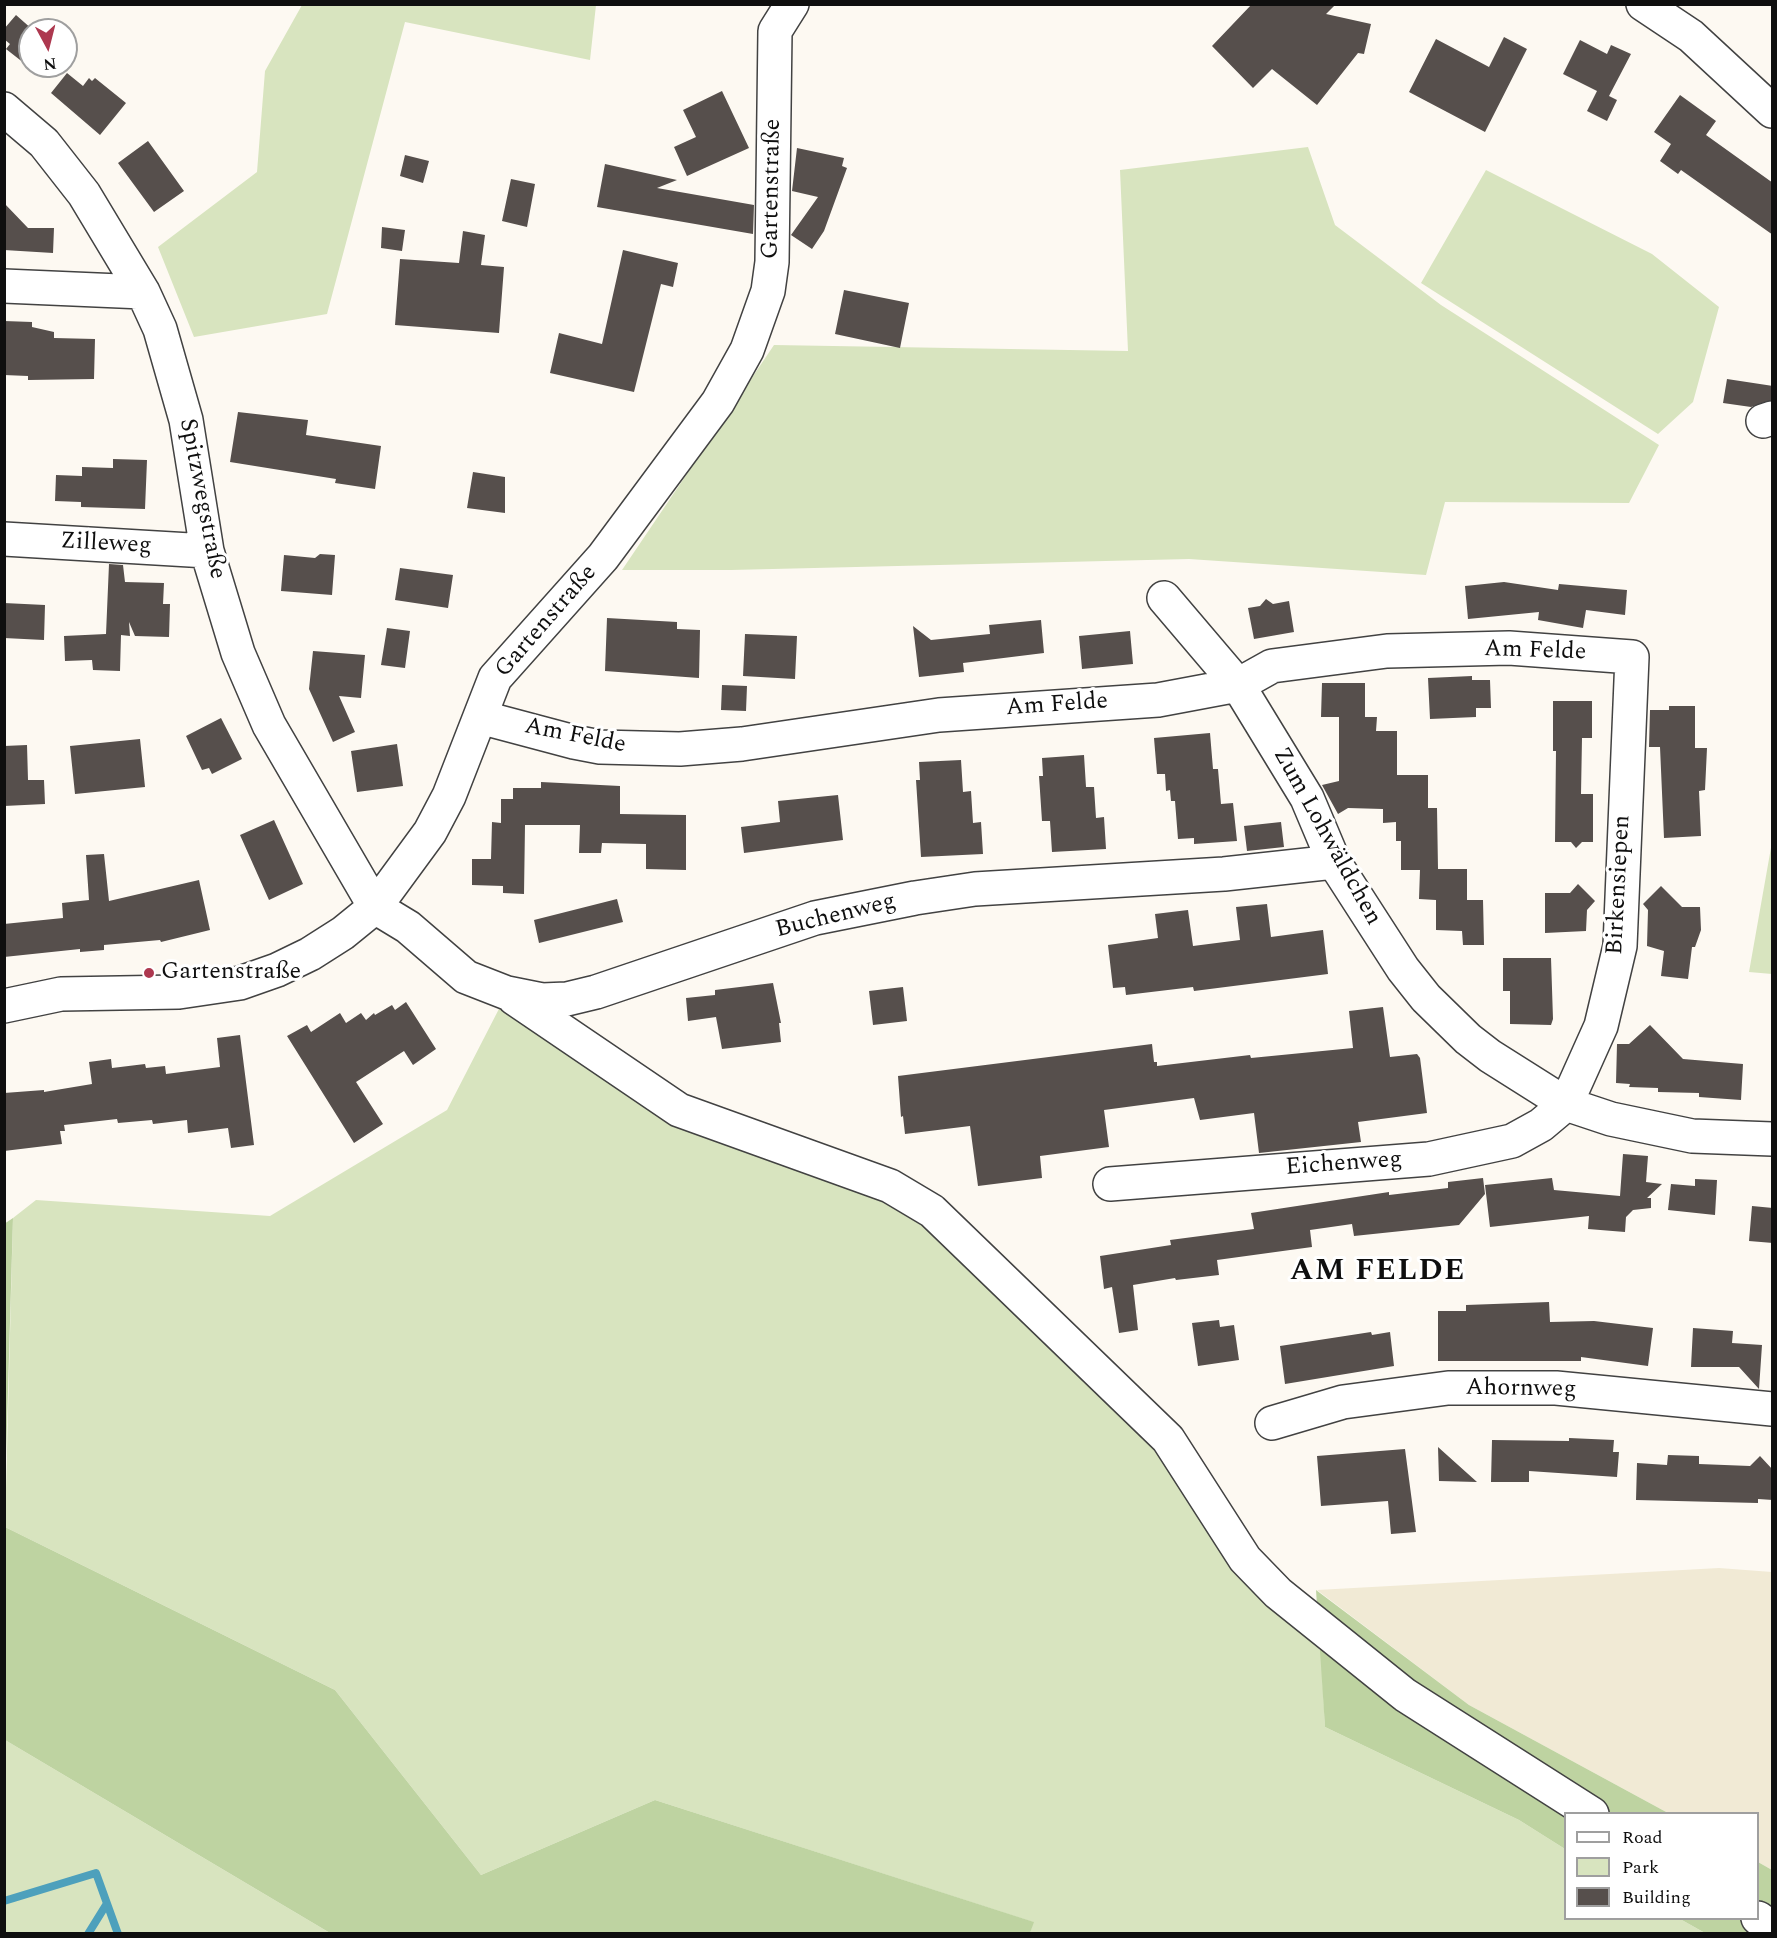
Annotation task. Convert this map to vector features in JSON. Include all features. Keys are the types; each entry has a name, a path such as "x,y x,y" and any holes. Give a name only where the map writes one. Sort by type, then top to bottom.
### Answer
{"street":[{"name":"Gartenstraße","path":"4,1006 61,994 179,992 249,981 310,954 343,933 375,906 430,832 449,796 495,678 603,557 718,402 747,350 768,291 772,262 775,31 792,4"},
{"path":"1643,4 1691,36 1773,111"},
{"name":"Spitzwegstraße","path":"4,109 44,143 84,194 143,292 160,329 181,402 207,551 251,687 269,725 375,906"},
{"path":"4,286 143,292"},
{"name":"Zilleweg","path":"4,539 207,551"},
{"name":"Zum Lohwäldchen","path":"1164,598 1238,685 1307,798 1334,862 1403,969 1426,998 1468,1039 1490,1056 1566,1104 1611,1119 1683,1135 1724,1139 1773,1139"},
{"name":"Am Felde","path":"480,717 600,747 680,749 805,735 939,715 1158,700 1238,685 1272,666 1386,651 1509,648 1632,657"},
{"name":"Birkensiepen","path":"1566,1104 1601,1026 1620,946 1632,657"},
{"name":"Buchenweg","path":"375,906 408,927 466,976 507,993 542,1000 567,999 596,992 815,918 915,898 975,889 1224,874 1334,862"},
{"path":"507,993 679,1110 890,1186 932,1211 1168,1439 1245,1559 1278,1593 1405,1695 1589,1812"},
{"name":"Eichenweg","path":"1110,1184 1429,1159 1512,1141 1541,1125 1566,1104"},
{"name":"Ahornweg","path":"1272,1423 1344,1402 1448,1388 1556,1388 1773,1409"},
{"path":"1759,1919 1773,1928"}],"shaded area":[{"path":"1719,1568 1772,1572 1772,1870 1759,1863 1759,1812 1666,1812 1469,1705 1317,1590"}],"green space":[{"path":"302,5 596,5 590,60 405,22 327,314 194,337 158,247 257,172 265,71"},
{"path":"1308,147 1335,225 1441,305 1659,445 1629,503 1445,502 1426,575 1189,559 731,570 622,570 774,345 1128,351 1120,170"},
{"path":"1486,170 1652,254 1719,307 1693,402 1658,434 1421,283"},
{"path":"1772,842 1772,974 1749,972"},
{"path":"502,1003 670,1118 928,1220 1160,1445 1239,1565 1321,1651 1325,1727 1519,1820 1564,1848 1564,1920 1682,1920 1705,1933 1030,1933 1033,1922 655,1800 481,1875 335,1690 5,1527 13,1218 36,1200 270,1216 447,1110"},
{"path":"13,1218 5,1495 4,1224"},
{"path":"5,1527 335,1690 481,1875 655,1800 1034,1922 1030,1933 330,1933 5,1740"},
{"path":"1316,1590 1469,1705 1666,1812 1564,1812 1564,1848 1519,1820 1325,1727"},
{"path":"5,1740 330,1933 5,1933"},
{"path":"1759,1863 1772,1870 1772,1933 1705,1933 1682,1920 1759,1920"}],"building":[{"path":"1252,4 1336,4 1326,14 1371,24 1364,54 1358,53 1317,105 1272,69 1253,88 1212,46"},
{"path":"16,15 19,18 18,58 6,49 10,44 4,39 4,29"},
{"path":"1504,37 1527,49 1485,132 1409,92 1436,39 1489,67"},
{"path":"1580,40 1607,54 1611,45 1631,54 1609,96 1617,100 1607,121 1587,111 1597,91 1563,74"},
{"path":"63,78 73,78 83,86 89,78 92,81 95,78 126,103 100,135 51,93"},
{"path":"722,91 749,148 687,176 674,147 696,137 683,110"},
{"path":"1680,95 1716,121 1706,135 1773,183 1773,235 1681,170 1678,174 1660,161 1671,144 1654,132"},
{"path":"148,141 184,191 154,212 118,163"},
{"path":"797,148 844,158 842,166 847,168 824,231 812,249 791,235 818,197 792,191"},
{"path":"405,155 429,161 423,183 400,176"},
{"path":"605,164 677,180 657,188 754,205 753,234 597,207"},
{"path":"511,179 535,184 527,227 502,221"},
{"path":"4,203 28,228 54,228 53,253 4,250"},
{"path":"382,227 405,230 402,251 381,248"},
{"path":"463,231 485,235 481,265 504,267 499,333 395,325 400,259 459,263"},
{"path":"623,250 678,263 673,287 661,284 634,392 550,373 559,333 602,344"},
{"path":"844,290 909,303 900,348 835,334"},
{"path":"4,321 32,322 32,327 54,332 54,338 95,339 94,379 28,380 28,376 4,375"},
{"path":"1727,379 1773,386 1773,400 1751,407 1723,403"},
{"path":"238,412 308,420 306,435 381,446 375,489 335,483 336,479 230,462"},
{"path":"113,459 147,460 145,509 81,507 81,502 55,501 56,475 82,476 82,467 113,468"},
{"path":"473,472 505,477 505,513 467,508"},
{"path":"320,554 335,555 332,595 281,591 284,555 315,558"},
{"path":"109,564 123,565 125,582 164,583 163,604 170,604 169,637 135,636 129,622 130,636 121,635 120,671 93,670 92,660 65,661 64,636 106,634"},
{"path":"400,568 453,575 448,608 395,600"},
{"path":"1504,582 1558,590 1559,584 1627,590 1625,615 1586,610 1583,628 1538,620 1539,612 1468,619 1465,586"},
{"path":"1266,599 1273,604 1289,601 1294,632 1254,639 1248,608 1260,606"},
{"path":"4,603 45,605 44,640 4,638"},
{"path":"607,618 677,622 677,629 700,630 699,678 605,671"},
{"path":"1041,620 1044,653 963,663 964,672 919,677 913,626 931,640 990,634 989,625"},
{"path":"387,628 410,631 405,668 381,665"},
{"path":"1130,631 1133,664 1082,669 1079,636"},
{"path":"745,634 797,636 795,679 743,676"},
{"path":"313,651 365,655 361,698 339,696 355,732 333,742 309,689"},
{"path":"1472,676 1472,680 1490,680 1491,708 1476,708 1476,717 1430,719 1428,678"},
{"path":"1322,683 1365,683 1365,717 1377,717 1376,731 1397,731 1397,775 1428,775 1428,808 1437,808 1438,869 1467,869 1467,900 1483,900 1484,945 1463,945 1462,931 1436,930 1436,900 1419,899 1420,870 1401,870 1401,841 1396,841 1396,822 1383,823 1383,809 1348,808 1338,814 1322,785 1339,781 1339,717 1321,717"},
{"path":"722,685 747,686 746,711 721,710"},
{"path":"1553,701 1592,701 1592,738 1582,738 1581,794 1593,794 1593,842 1582,842 1576,848 1571,842 1555,842 1556,751 1553,751"},
{"path":"1669,706 1695,706 1695,748 1707,748 1705,790 1699,791 1701,836 1664,838 1660,747 1649,747 1650,710 1669,710"},
{"path":"221,718 242,759 212,774 209,768 202,770 186,736"},
{"path":"1210,733 1213,769 1218,769 1221,804 1233,803 1237,841 1194,844 1194,838 1178,839 1175,801 1171,801 1170,790 1166,791 1165,774 1157,774 1154,738"},
{"path":"140,739 145,787 75,794 70,746"},
{"path":"397,744 403,786 357,792 351,751"},
{"path":"27,745 28,780 44,780 45,804 4,806 4,746"},
{"path":"1084,755 1086,787 1094,787 1096,818 1104,817 1106,849 1052,852 1050,821 1042,821 1039,776 1043,776 1042,758"},
{"path":"961,760 963,792 971,791 973,823 981,822 983,854 921,857 916,780 920,780 919,762"},
{"path":"541,782 620,786 620,814 686,815 686,870 646,869 646,844 602,843 601,853 579,853 580,825 525,825 524,894 503,893 503,886 472,885 472,859 491,859 492,822 501,823 501,799 513,799 513,788 541,788"},
{"path":"838,795 843,840 744,853 741,827 780,822 778,801"},
{"path":"274,820 303,884 269,900 240,835"},
{"path":"1281,822 1284,847 1247,851 1244,826"},
{"path":"104,854 109,901 199,880 210,930 161,942 160,940 104,945 104,950 80,952 80,949 4,957 4,924 63,918 62,903 89,900 86,855"},
{"path":"1578,884 1595,901 1587,910 1586,931 1545,933 1545,893 1570,893"},
{"path":"1661,886 1682,907 1700,907 1701,930 1695,947 1692,947 1688,979 1661,976 1664,951 1647,946 1648,910 1643,904"},
{"path":"617,899 623,922 539,943 534,920"},
{"path":"1267,904 1271,937 1323,930 1328,974 1194,991 1193,987 1126,995 1125,987 1113,988 1108,945 1158,938 1155,914 1188,910 1193,946 1240,940 1236,907"},
{"path":"1503,958 1551,958 1553,1019 1551,1025 1510,1024 1510,991 1503,991"},
{"path":"773,983 781,1023 779,1023 781,1042 722,1049 716,1017 688,1021 686,998 715,995 715,990"},
{"path":"903,987 907,1021 873,1025 869,991"},
{"path":"406,1002 436,1049 413,1065 404,1051 356,1082 383,1124 354,1143 287,1036 307,1025 311,1032 340,1013 346,1023 361,1013 366,1020 374,1013 375,1015 392,1005 395,1010"},
{"path":"1383,1007 1390,1057 1417,1054 1420,1058 1427,1113 1358,1122 1361,1142 1259,1153 1254,1113 1200,1120 1194,1098 1104,1110 1109,1147 1040,1156 1042,1178 978,1186 970,1126 905,1134 903,1116 901,1117 898,1076 1152,1044 1154,1062 1157,1062 1157,1066 1250,1055 1251,1058 1353,1048 1349,1011"},
{"path":"1650,1025 1683,1059 1743,1064 1741,1100 1699,1097 1699,1093 1658,1092 1658,1088 1629,1087 1630,1084 1616,1083 1617,1044 1629,1044"},
{"path":"240,1035 254,1145 231,1148 228,1128 188,1133 187,1120 153,1124 152,1120 118,1123 117,1119 64,1125 65,1131 60,1131 62,1144 4,1151 4,1093 44,1090 44,1092 92,1084 89,1062 111,1059 112,1068 145,1064 146,1068 165,1066 166,1074 220,1067 217,1038"},
{"path":"1623,1154 1648,1156 1646,1182 1662,1184 1647,1198 1651,1198 1651,1208 1633,1210 1626,1217 1625,1232 1588,1229 1589,1216 1490,1227 1485,1185 1552,1178 1554,1190 1620,1196"},
{"path":"1483,1178 1485,1194 1459,1225 1354,1236 1352,1224 1310,1230 1312,1247 1217,1260 1219,1275 1176,1280 1175,1278 1133,1285 1138,1330 1119,1333 1112,1287 1104,1289 1100,1256 1171,1245 1170,1240 1254,1229 1251,1213 1389,1192 1389,1195 1448,1188 1448,1182"},
{"path":"1695,1179 1717,1180 1715,1215 1668,1210 1671,1184 1695,1186"},
{"path":"1752,1206 1773,1208 1773,1243 1749,1241"},
{"path":"1549,1302 1550,1322 1594,1321 1653,1328 1648,1366 1581,1357 1581,1361 1438,1361 1438,1311 1466,1311 1466,1305"},
{"path":"1219,1320 1220,1327 1234,1325 1239,1360 1198,1366 1192,1323"},
{"path":"1693,1328 1733,1331 1732,1343 1762,1345 1759,1389 1739,1367 1691,1367"},
{"path":"1371,1332 1372,1335 1390,1332 1394,1366 1285,1384 1280,1346"},
{"path":"1569,1438 1614,1440 1613,1452 1619,1452 1617,1477 1529,1471 1529,1482 1491,1482 1492,1440 1569,1441"},
{"path":"1438,1447 1477,1482 1439,1481"},
{"path":"1405,1449 1416,1532 1391,1534 1388,1501 1321,1506 1317,1456"},
{"path":"1668,1455 1699,1456 1699,1464 1750,1466 1760,1456 1773,1470 1773,1500 1758,1499 1758,1503 1636,1500 1637,1463 1667,1465"}],"waterway":[{"path":"4,1901 96,1873 118,1934"},
{"path":"88,1934 106,1905"}],"place":[{"name":"Gartenstraße","path":"149,973"}],"district":[{"name":"AM FELDE","path":"1378,1273"}]}
